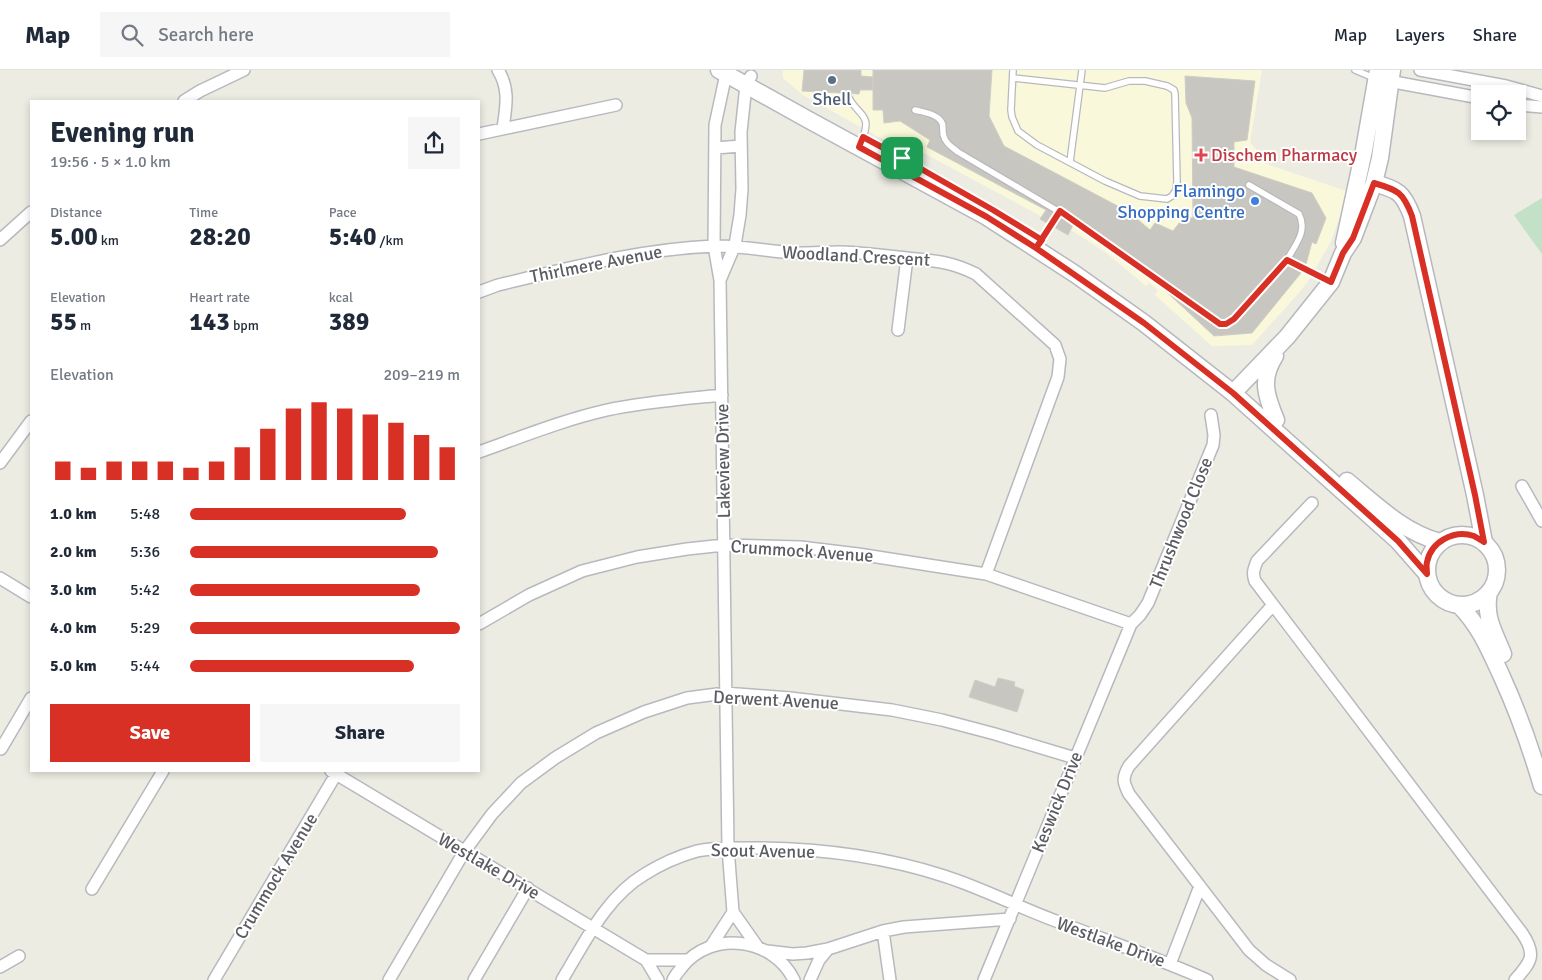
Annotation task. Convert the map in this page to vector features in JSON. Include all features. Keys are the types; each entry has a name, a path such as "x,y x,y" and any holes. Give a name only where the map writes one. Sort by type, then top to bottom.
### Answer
{"street":[{"path":"188,100 203,96 244,70"},
{"path":"498,70 504,80 506,95 502,128"},
{"path":"1420,70 1506,86 1542,96"},
{"path":"738,74 811,110 987,217 1039,244 1276,420 1373,511 1427,574"},
{"name":"Lakeview Drive","path":"720,280 735,245 740,215 742,189 738,74"},
{"name":"Lakeview Drive","path":"732,912 728,848 725,693 720,280 714,246 715,125 738,74"},
{"path":"1384,75 1471,96"},
{"path":"1276,420 1268,400 1265,386 1266,374 1270,362 1331,282 1343,253 1353,238 1374,183 1380,158 1384,75"},
{"path":"1343,253 1364,150 1384,75"},
{"path":"480,134 616,105"},
{"path":"1526,106 1542,107"},
{"path":"715,148 741,146"},
{"path":"1374,183 1394,189 1401,194 1408,203 1412,216 1484,542"},
{"path":"0,240 30,213"},
{"name":"Woodland Crescent","path":"714,246 735,245 774,252 840,252 944,261 963,267 976,274 1055,345 1060,359 1058,377 986,574"},
{"name":"Thirlmere Avenue","path":"480,292 498,285 630,255 714,246"},
{"path":"898,330 907,258"},
{"path":"1236,389 1288,337"},
{"path":"1236,389 1373,511 1427,539 1440,542"},
{"path":"480,452 547,427 608,410 678,399 722,395"},
{"name":"Thrushwood Close","path":"1131,624 1148,603 1213,445 1214,435 1211,416"},
{"path":"0,463 30,422"},
{"path":"1522,486 1542,521"},
{"path":"1462,534 1475,495"},
{"path":"1312,503 1257,561 1253,569 1255,582 1522,933 1531,950 1531,958 1515,980"},
{"path":"1489,592 1470,604 1459,605 1448,602 1438,595 1430,586 1427,574 1427,562 1432,551 1440,542 1450,536 1462,534 1474,536 1484,542 1491,550 1496,561 1497,572 1486,604 1487,614 1532,725 1542,756"},
{"name":"Crummock Avenue","path":"480,623 529,595 582,571 637,557 724,545 800,547 829,550 986,574 1131,624"},
{"path":"0,578 30,596"},
{"path":"1273,605 1140,753 1124,775 1124,784 1129,794 1249,950 1266,965 1290,980"},
{"path":"1459,605 1477,625 1486,641 1528,741 1542,786"},
{"name":"Keswick Drive","path":"984,980 1131,624"},
{"name":"Derwent Avenue","path":"389,980 464,852 492,814 521,784 555,758 596,733 687,698 725,693 808,699 892,710 951,723 1075,758"},
{"path":"1,749 30,700"},
{"path":"92,889 162,772"},
{"name":"Crummock Avenue","path":"214,980 335,772"},
{"name":"Westlake Drive","path":"335,772 464,852 528,888 646,960 658,980"},
{"name":"Scout Avenue","path":"562,980 593,928 619,896 644,874 669,861 698,851 728,848 775,848 823,852 913,866 946,876 1014,905"},
{"path":"1170,964 1200,886"},
{"path":"474,980 528,888"},
{"name":"Westlake Drive","path":"1014,905 1208,980"},
{"path":"711,946 732,912 762,949 780,961 794,980"},
{"path":"673,980 687,960 711,946 734,942 762,949 793,954 808,954 883,931 904,927 1010,919"},
{"path":"883,931 890,980"},
{"path":"810,980 819,960 828,949"},
{"path":"0,967 19,956"},
{"path":"646,960 687,960"}],"lane":[{"path":"1013,78 1105,88 1129,81 1144,81 1164,84 1174,90 1177,182 1176,190 1172,196 1166,199 1140,196 1105,181 1037,145 1018,131 1011,110 1013,78 1014,70"},
{"path":"1070,162 1082,70"},
{"path":"1355,70 1384,75"},
{"path":"847,94 866,122 861,142"},
{"path":"915,110 940,119 944,125 944,138 958,152 1060,211 1220,324 1226,324 1234,319 1287,260 1302,231 1303,221 1299,214 1249,185"},
{"path":"1039,244 1060,211"},
{"path":"1287,260 1331,282"}],"shaded area":[{"path":"783,70 1262,70 1250,142 1269,165 1349,192 1331,241 1309,280 1297,295 1252,345 1212,346 1155,295 1158,290 1149,283 1146,286 1105,252 1071,230 1068,235 1040,219 1039,215 905,143 900,149 803,95 783,78"}],"green space":[{"path":"1542,198 1542,254 1514,215"}],"building":[{"path":"804,70 861,70 861,76 873,77 873,90 860,90 859,94 802,91"},
{"name":"Flamingo Shopping Centre","path":"873,70 992,70 989,116 1004,146 1129,212 1150,230 1155,223 1173,231 1184,217 1193,218 1192,118 1186,103 1185,76 1255,81 1247,140 1234,142 1234,167 1312,193 1326,218 1316,244 1312,242 1305,268 1252,333 1214,336 1158,284 1109,243 1073,225 1068,235 1040,219 1046,210 927,147 930,140 900,121 884,123 883,110 873,110"},
{"path":"998,678 1015,682 1014,686 1024,690 1017,712 969,697 975,680 995,687"}],"place":[{"name":"Shell","path":"832,80"},
{"name":"Dischem Pharmacy","path":"1201,155"},
{"name":"Flamingo Shopping Centre","path":"1255,201"}],"route":[{"path":"902,158 863,137 859,147 987,217 1036,248 1042,240 1060,211 1220,324 1226,324 1234,319 1287,260 1331,282 1343,253 1353,238 1374,183 1394,189 1408,203 1412,216 1484,542 1474,536 1462,534 1450,536 1440,542 1432,551 1427,562 1427,574 1398,541 1233,393 1144,323 1036,248 1042,240 902,158"}]}
